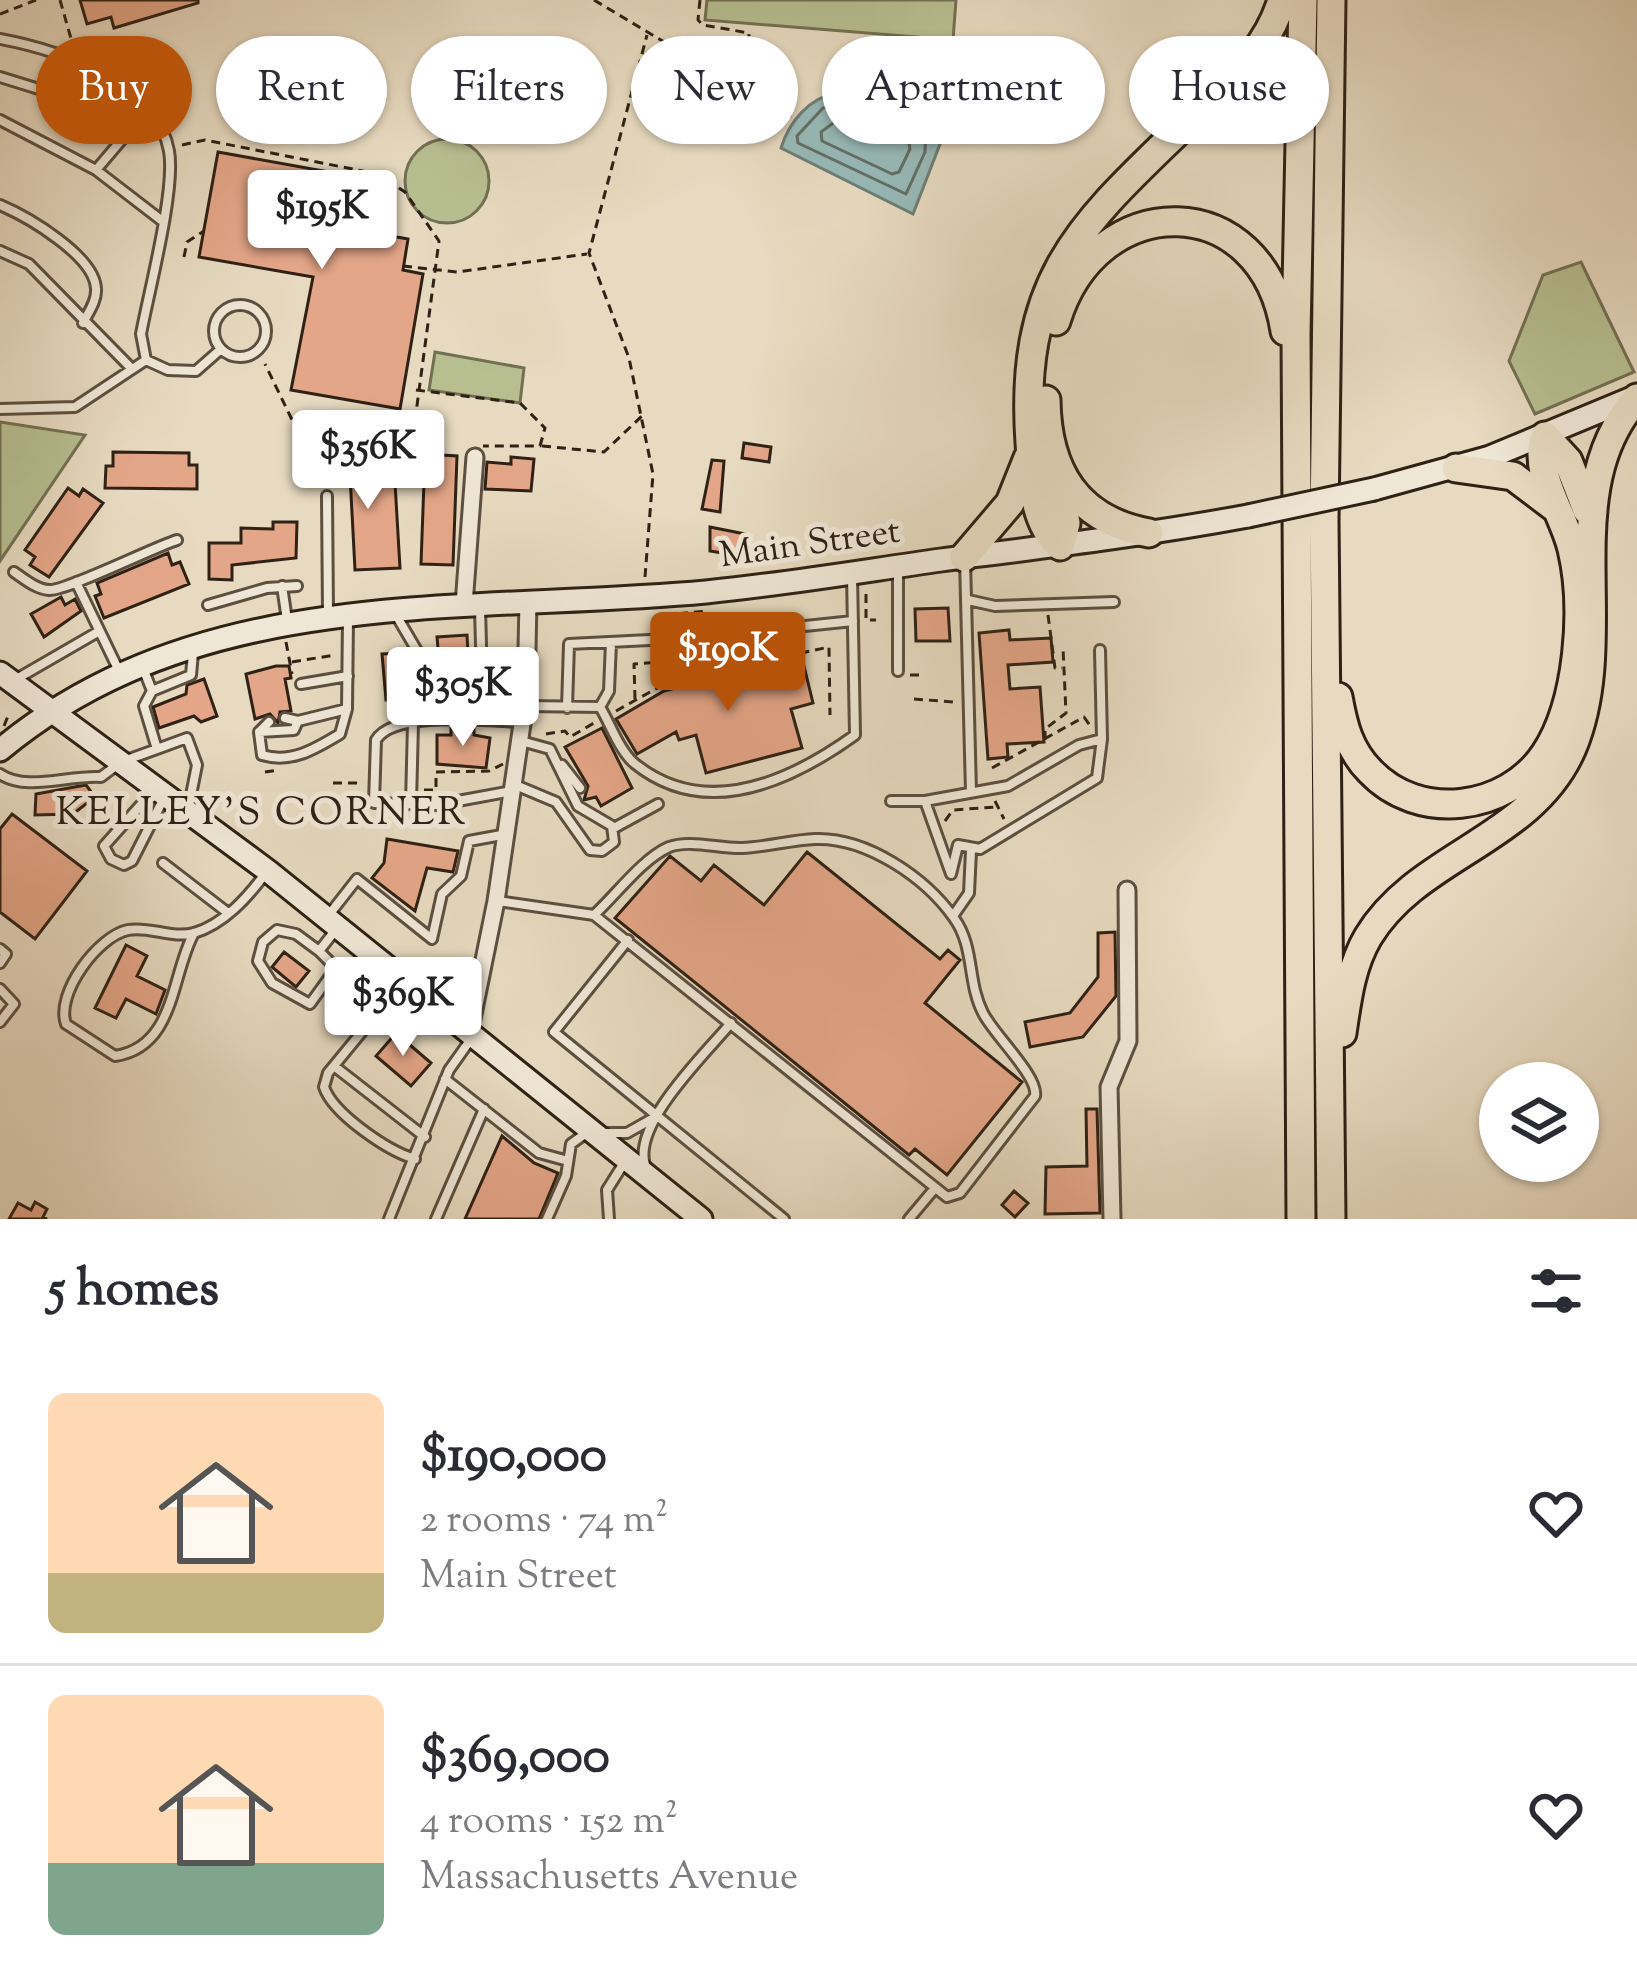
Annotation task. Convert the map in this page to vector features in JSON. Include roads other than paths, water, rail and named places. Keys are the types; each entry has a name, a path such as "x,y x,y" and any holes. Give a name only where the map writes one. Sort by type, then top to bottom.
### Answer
{"highway":[{"path":"1060,546 1042,520 1030,436 1032,346 1059,263 1103,205 1250,60 1271,30 1282,0"},
{"path":"1301,1219 1296,404 1303,0"},
{"path":"1331,0 1325,630 1331,1219"},
{"path":"1060,546 1066,517 1054,462 1047,377 1065,295 1101,246 1151,223 1208,227 1238,243 1260,264 1280,303 1296,404"},
{"path":"1329,1108 1353,970 1374,927 1412,890 1526,812 1571,749 1594,647 1600,458 1637,396"},
{"path":"964,557 1020,487 1030,436"},
{"path":"1325,630 1344,728 1369,771 1397,792 1430,803 1468,804 1496,795 1540,761 1563,710 1577,598 1565,525 1542,461 1545,436"},
{"path":"1545,436 1563,452 1578,482 1594,555"},
{"path":"1054,462 1068,489 1089,510 1115,526 1149,533"},
{"path":"1456,468 1492,470 1522,481 1547,499 1565,525"}],"main road":[{"name":"Main Street","path":"0,750 52,712 142,666 194,646 338,613 698,592 1149,533 1248,516 1456,468 1637,396"},
{"path":"6,678 268,871 701,1219"}],"street":[{"path":"472,604 475,458"},
{"path":"472,1031 520,741 528,602"},
{"path":"1112,1219 1109,1087 1128,1041 1127,890"}],"lane":[{"path":"0,38 36,51"},
{"path":"0,77 36,88"},
{"path":"0,120 96,170 161,220"},
{"path":"96,170 118,144"},
{"path":"146,360 141,334 170,155 164,144"},
{"path":"0,205 65,245 94,276 97,295 83,323"},
{"path":"0,251 28,264 131,368"},
{"path":"231,306 256,310 266,333 260,348 237,357 221,350 214,334 218,317 231,306"},
{"path":"146,360 168,370 196,370 221,350"},
{"path":"0,409 76,406 146,360"},
{"path":"268,722 259,732 262,755 277,760 311,751 340,734 347,709 349,652 338,613 326,496"},
{"path":"14,572 43,590 76,582 177,540"},
{"path":"964,557 971,792"},
{"path":"898,566 898,671"},
{"path":"600,706 635,764 683,789 716,793 806,770 854,735 852,573"},
{"path":"76,582 96,633 114,653 120,676"},
{"path":"282,586 286,628"},
{"path":"208,605 297,586"},
{"path":"968,600 995,606 1114,602"},
{"path":"392,609 433,678 444,683 482,681 472,604"},
{"path":"567,708 569,644 853,621"},
{"path":"6,678 96,633"},
{"path":"600,706 609,692 611,642"},
{"path":"157,749 144,706 152,691 191,675 194,646"},
{"path":"971,851 1097,778 1102,739 1100,650"},
{"path":"142,666 152,691"},
{"path":"297,681 348,676"},
{"path":"600,706 413,723 379,733 374,803 410,804 513,788 556,802 590,850 609,848 614,828 658,804"},
{"path":"285,718 298,721 347,709"},
{"path":"259,732 295,730 298,721"},
{"path":"410,804 413,723"},
{"path":"0,774 22,784 70,775 101,777 121,762 188,738 197,765 188,811"},
{"path":"891,801 925,801 1008,786 1079,745 1102,739"},
{"path":"520,741 545,746 580,788"},
{"path":"554,755 578,806 614,828"},
{"path":"161,791 140,851 127,865 116,862 105,842 161,791"},
{"path":"587,801 597,817"},
{"path":"925,801 951,874 958,845 971,851"},
{"path":"319,951 357,879 432,938 444,890 461,875 469,841 507,834"},
{"path":"496,901 594,915 947,1197 957,1196 1037,1091 1034,1079 1003,1046 980,1006 968,946 953,916 891,862 855,845 825,839 743,848 670,847 594,915"},
{"path":"953,916 969,893 971,851"},
{"path":"163,863 228,913"},
{"path":"194,933 172,1003 147,1040 116,1056 66,1024 66,993 112,938 130,930 194,933 228,913 268,871"},
{"path":"277,930 299,935 319,951 336,968 310,1004 282,991 258,964 263,942 277,930"},
{"path":"628,940 554,1032 784,1219"},
{"path":"0,949 6,954 0,963"},
{"path":"405,979 324,1082 326,1094 394,1150 415,1160"},
{"path":"0,989 14,1004 0,1022"},
{"path":"547,1219 577,1137 631,1132 656,1115 730,1023"},
{"path":"389,1219 445,1079 472,1031"},
{"path":"334,1066 425,1137"},
{"path":"445,1079 543,1155 568,1162"},
{"path":"436,1219 484,1109"},
{"path":"649,1174 642,1150 656,1115"},
{"path":"609,1219 607,1190 628,1156"},
{"path":"909,1219 934,1188"}],"water":[{"path":"822,98 822,144 940,144 913,214 781,148 798,144 798,117"}],"district":[{"name":"KELLEY'S CORNER","path":"262,815"}]}
